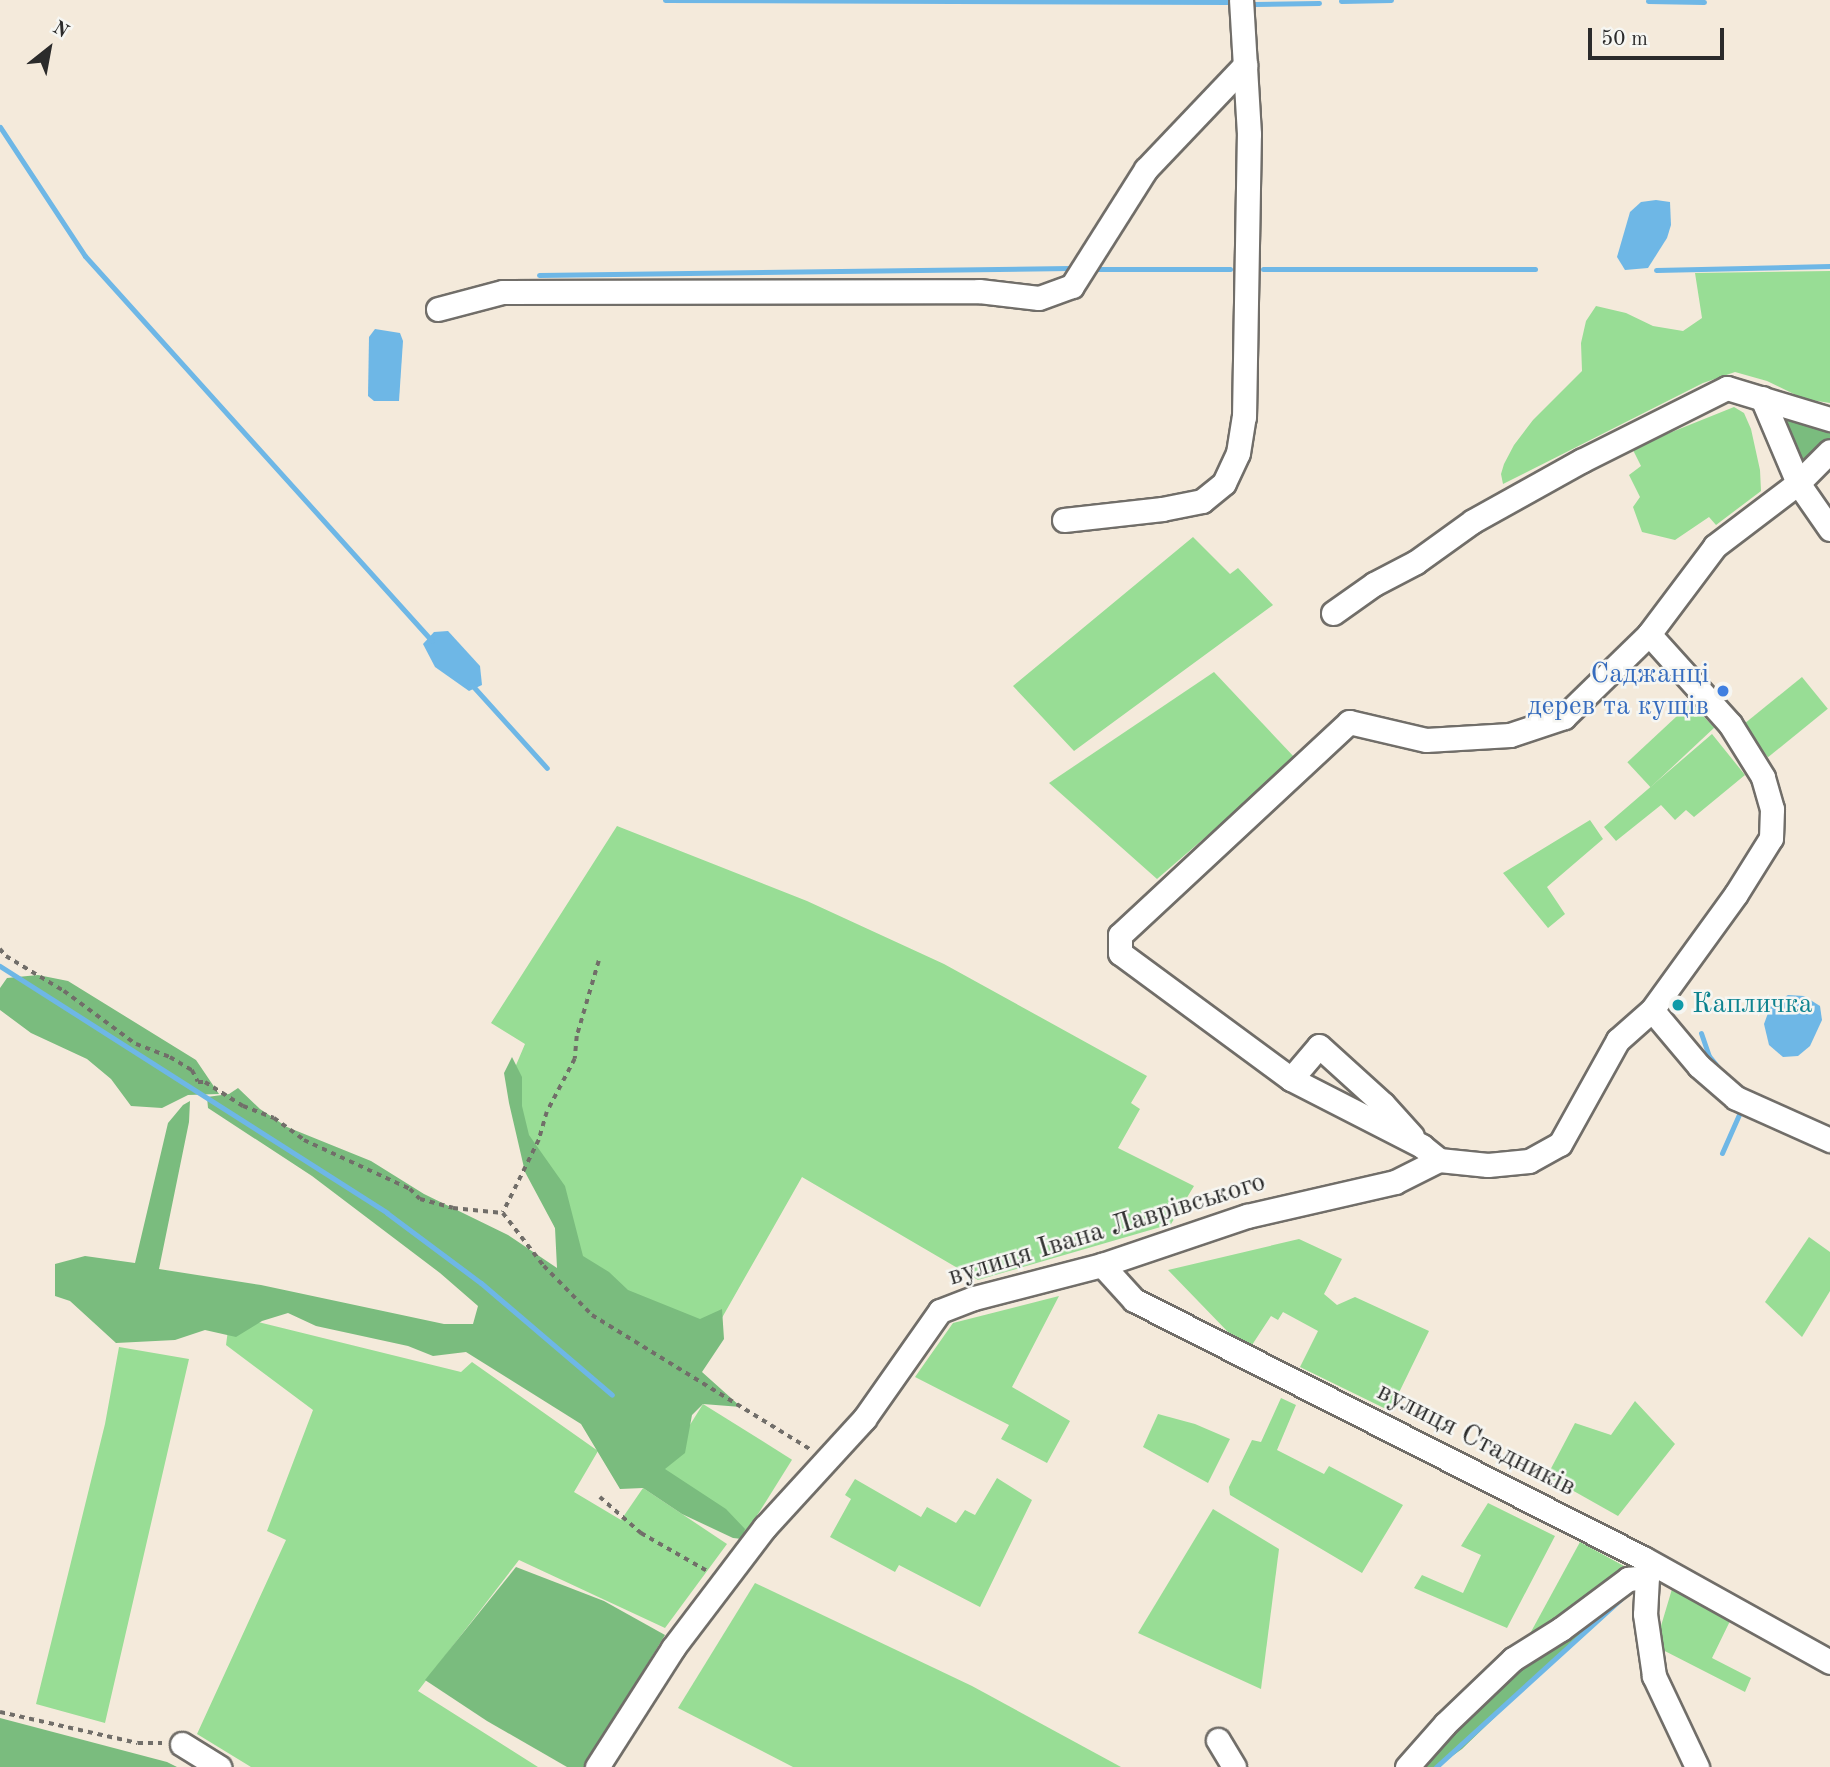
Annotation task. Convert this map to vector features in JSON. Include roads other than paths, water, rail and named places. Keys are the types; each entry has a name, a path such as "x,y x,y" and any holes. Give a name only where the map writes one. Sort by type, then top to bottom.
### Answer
{"street":[{"path":"1064,520 1162,509 1202,501 1224,484 1238,453 1244,418 1249,134 1241,0"},
{"path":"438,309 503,292 979,291 1039,298 1072,286 1146,169 1245,65"},
{"path":"1333,613 1374,584 1416,562 1473,521 1727,388 1830,419"},
{"path":"1762,398 1798,483 1830,529"},
{"path":"1649,634 1730,724 1763,777 1772,809 1771,838 1736,894 1652,1010 1618,1040 1560,1144 1529,1161 1488,1165 1430,1153 1291,1079 1120,953 1120,935 1349,722 1426,740 1510,735 1564,717 1649,634 1715,546 1798,483 1830,451"},
{"path":"1652,1010 1699,1066 1736,1097 1830,1140"},
{"path":"1291,1079 1319,1046 1383,1104 1430,1153"},
{"name":"вулиця Івана Лаврівського","path":"597,1767 673,1648 765,1527 864,1419 940,1311 974,1298 1102,1265 1247,1216 1395,1182 1430,1153"},
{"name":"вулиця Стадників","path":"1102,1265 1134,1300 1830,1662"},
{"path":"1407,1767 1445,1724 1513,1659 1560,1629 1628,1579 1650,1570"},
{"path":"1650,1570 1644,1614 1654,1676 1697,1767"},
{"path":"1218,1741 1234,1767"},
{"path":"182,1744 219,1767"}],"water":[{"path":"1641,202 1670,202 1671,225 1667,238 1648,268 1625,270 1617,257 1630,212"},
{"path":"375,329 400,333 403,341 399,401 374,401 368,396 369,337"},
{"path":"448,631 480,666 482,685 469,691 435,667 423,644 434,632"},
{"path":"1788,995 1804,996 1820,1006 1822,1020 1810,1046 1798,1056 1783,1057 1769,1045 1764,1024 1771,1005"}],"waterway":[{"path":"665,0 1228,2"},
{"path":"1341,1 1391,0"},
{"path":"1648,1 1704,2"},
{"path":"1254,4 1319,3"},
{"path":"0,127 85,256 432,641"},
{"path":"1656,270 1830,266"},
{"path":"539,275 1070,268"},
{"path":"1091,269 1230,269"},
{"path":"1263,269 1535,269"},
{"path":"471,684 547,768"},
{"path":"0,966 387,1213 481,1283 612,1395"},
{"path":"1701,1033 1709,1056 1723,1073"},
{"path":"1722,1153 1741,1110"},
{"path":"1436,1767 1622,1598"}],"place":[{"name":"Саджанці дерев та кущів","path":"1723,691"},
{"name":"Капличка","path":"1678,1005"}]}
